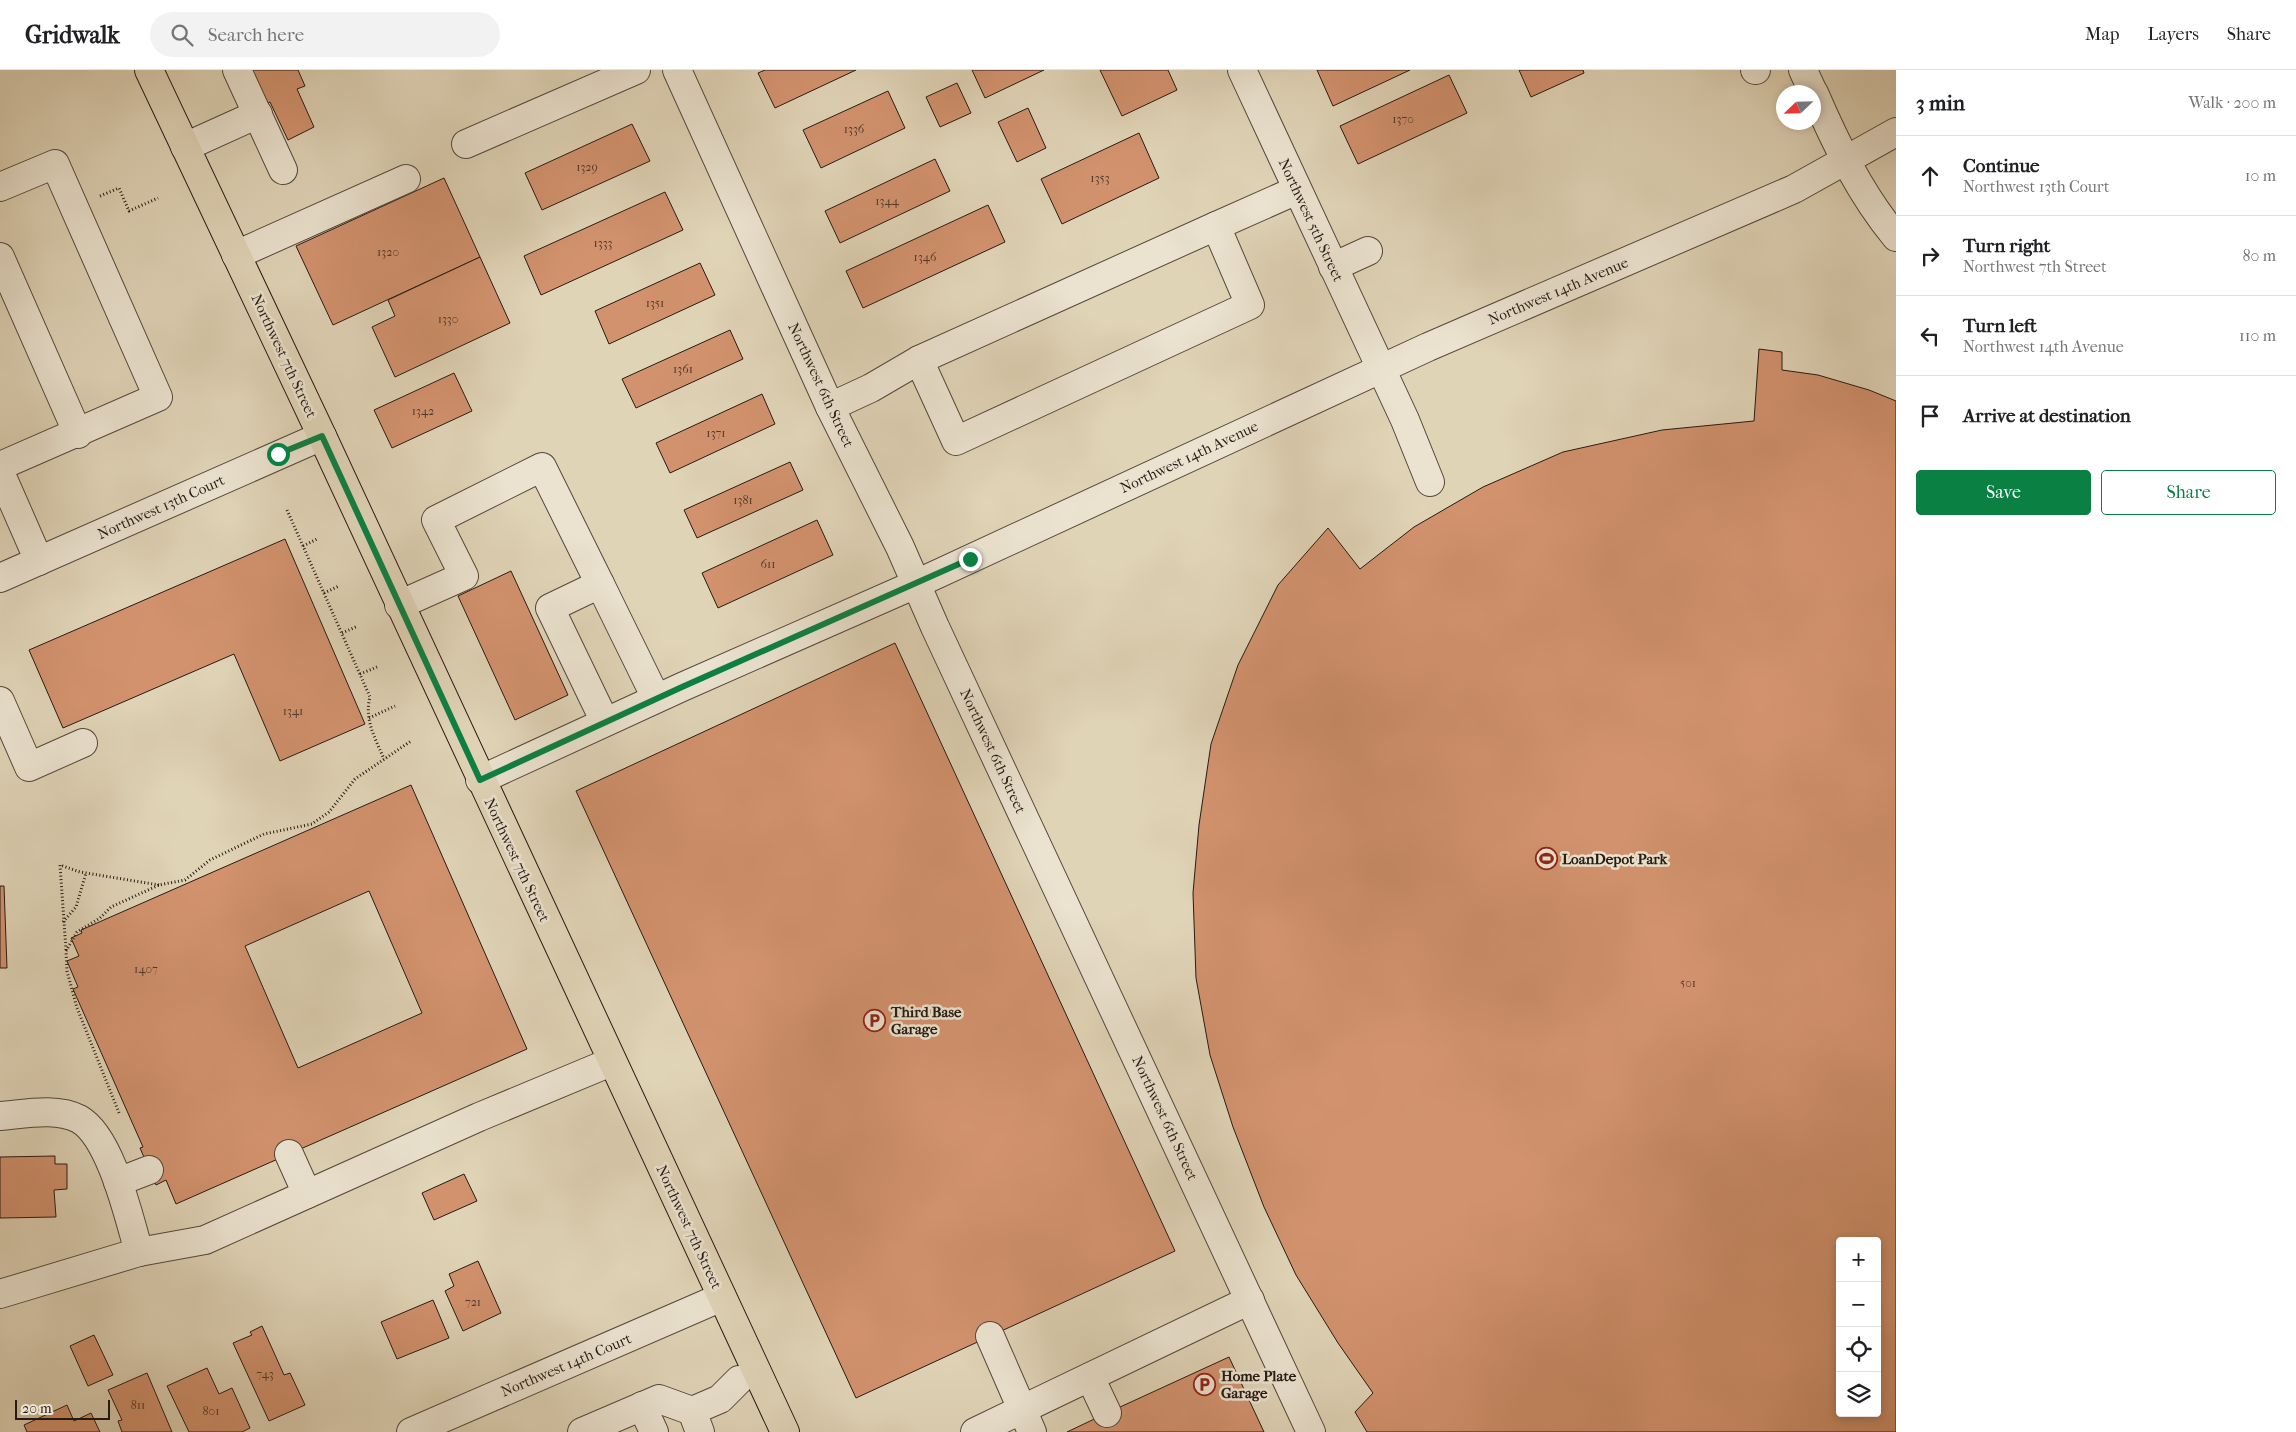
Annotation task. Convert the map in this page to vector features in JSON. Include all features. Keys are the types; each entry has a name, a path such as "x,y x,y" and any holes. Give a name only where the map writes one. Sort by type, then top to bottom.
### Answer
{"main road":[{"name":"Northwest 7th Street","path":"149,70 322,436 611,1062 785,1432"}],"street":[{"path":"237,70 283,170"},
{"path":"466,144 636,70"},
{"name":"Northwest 6th Street","path":"677,70 830,407 900,547 1311,1432"},
{"name":"Northwest 5th Street","path":"1242,70 1380,369 1406,420 1430,482"},
{"path":"1803,70 1810,85"},
{"path":"1821,110 1845,159 1884,222 1896,237"},
{"path":"185,147 258,114"},
{"name":"Northwest 14th Avenue","path":"480,780 656,698 916,584 1380,369 1794,189 1896,132"},
{"path":"0,187 55,164 158,397 78,434 0,466"},
{"path":"236,255 406,179"},
{"path":"830,407 871,388 919,360 1297,190"},
{"path":"919,360 956,441 1250,305 1216,226"},
{"path":"1333,267 1368,251"},
{"path":"0,257 78,434"},
{"name":"Northwest 13th Court","path":"0,578 322,436"},
{"path":"399,605 464,576 436,520 542,467 656,698"},
{"path":"0,472 39,561"},
{"path":"600,584 550,608 605,722"},
{"path":"0,701 28,766 83,743"},
{"path":"0,1294 140,1252 206,1240 479,1117 611,1062"},
{"path":"0,1116 32,1113 61,1114 78,1118 91,1127 101,1143 118,1182 140,1252"},
{"path":"289,1154 307,1194"},
{"path":"118,1182 149,1170"},
{"name":"Northwest 14th Court","path":"410,1432 722,1297"},
{"path":"976,1432 1028,1421 1090,1377 1250,1300"},
{"path":"990,1336 1028,1421"},
{"path":"1090,1377 1107,1413"},
{"path":"582,1432 659,1398 696,1422 739,1380"},
{"path":"642,1406 654,1432"}],"path":[{"path":"96,198 119,188 129,211 158,198"},
{"path":"287,510 370,697 367,709 370,726 384,759"},
{"path":"303,546 317,539"},
{"path":"324,593 339,586"},
{"path":"342,633 358,626"},
{"path":"360,674 377,667"},
{"path":"369,718 395,706"},
{"path":"66,950 77,932 100,918 111,907 159,885 185,880 210,860 264,834 312,824 329,812 355,780 411,741"},
{"path":"121,1118 77,1008 67,971 60,866 86,873 159,885"},
{"path":"63,922 76,907 86,873"}],"building":[{"path":"245,70 298,70 305,86 297,89 314,127 288,140 270,102 262,106"},
{"path":"765,70 856,70 775,108 758,73"},
{"path":"972,70 1044,70 985,98"},
{"path":"1100,70 1168,70 1177,90 1122,116"},
{"path":"1317,70 1410,70 1333,106"},
{"path":"1519,70 1583,70 1584,73 1531,97"},
{"path":"1449,75 1467,113 1358,164 1340,126"},
{"path":"957,83 971,113 940,127 926,97"},
{"path":"888,91 905,128 821,168 803,130"},
{"path":"1028,108 1046,148 1017,162 998,122"},
{"path":"632,124 650,161 542,210 525,173"},
{"path":"1139,133 1159,178 1062,224 1041,179"},
{"path":"935,159 950,191 840,243 825,211"},
{"path":"444,178 480,257 333,325 296,246"},
{"path":"665,192 683,230 541,295 524,256"},
{"path":"988,205 1005,242 863,308 846,271"},
{"path":"480,257 510,323 395,377 372,327 395,316 388,300"},
{"path":"700,263 715,295 609,344 595,311"},
{"path":"730,330 743,359 636,408 622,379"},
{"name":"LoanDepot Park","path":"1759,349 1782,352 1782,370 1818,375 1869,390 1896,401 1896,1432 1367,1432 1355,1412 1373,1393 1338,1343 1296,1275 1264,1207 1233,1127 1210,1055 1196,978 1193,893 1199,825 1211,744 1238,665 1278,585 1328,528 1360,569 1414,527 1483,487 1563,452 1662,430 1754,421"},
{"path":"454,373 472,411 392,448 374,410"},
{"path":"762,394 775,424 670,473 656,443"},
{"path":"790,462 803,490 697,538 684,510"},
{"path":"817,520 833,555 718,608 702,573"},
{"path":"285,539 365,724 280,761 234,654 63,728 29,650"},
{"path":"511,571 568,695 515,720 458,596"},
{"name":"Third Base Garage","path":"895,643 1175,1251 856,1398 576,791"},
{"path":"411,785 527,1049 176,1204 166,1180 156,1185 140,1148 143,1147 73,989 78,987 67,961 79,956 71,938 82,933 81,930","holes":["369,891 422,1013 298,1068 245,946"]},
{"path":"0,886 4,886 7,968 0,968"},
{"path":"55,1156 55,1164 67,1164 67,1189 54,1190 56,1217 0,1218 0,1157"},
{"path":"464,1174 477,1201 434,1220 422,1193"},
{"path":"478,1261 501,1313 463,1331 445,1291 454,1286 449,1274"},
{"path":"433,1300 449,1338 397,1359 381,1322"},
{"path":"262,1326 284,1375 290,1373 305,1405 269,1421 233,1343 252,1335 250,1332"},
{"path":"94,1335 113,1375 88,1386 70,1346"},
{"name":"Home Plate Garage","path":"1229,1357 1264,1432 1067,1432 1107,1413"},
{"path":"207,1368 219,1394 232,1388 250,1428 242,1432 189,1432 167,1386"},
{"path":"147,1373 172,1432 122,1432 118,1421 122,1420 108,1390"},
{"path":"67,1405 74,1421 91,1413 100,1432 27,1432 24,1425"}],"place":[{"name":"LoanDepot Park","path":"1546,859"},
{"name":"Third Base Garage","path":"875,1021"},
{"name":"Home Plate Garage","path":"1205,1385"}],"route":[{"path":"278,454 322,436 480,780 682,687 970,559"}]}
